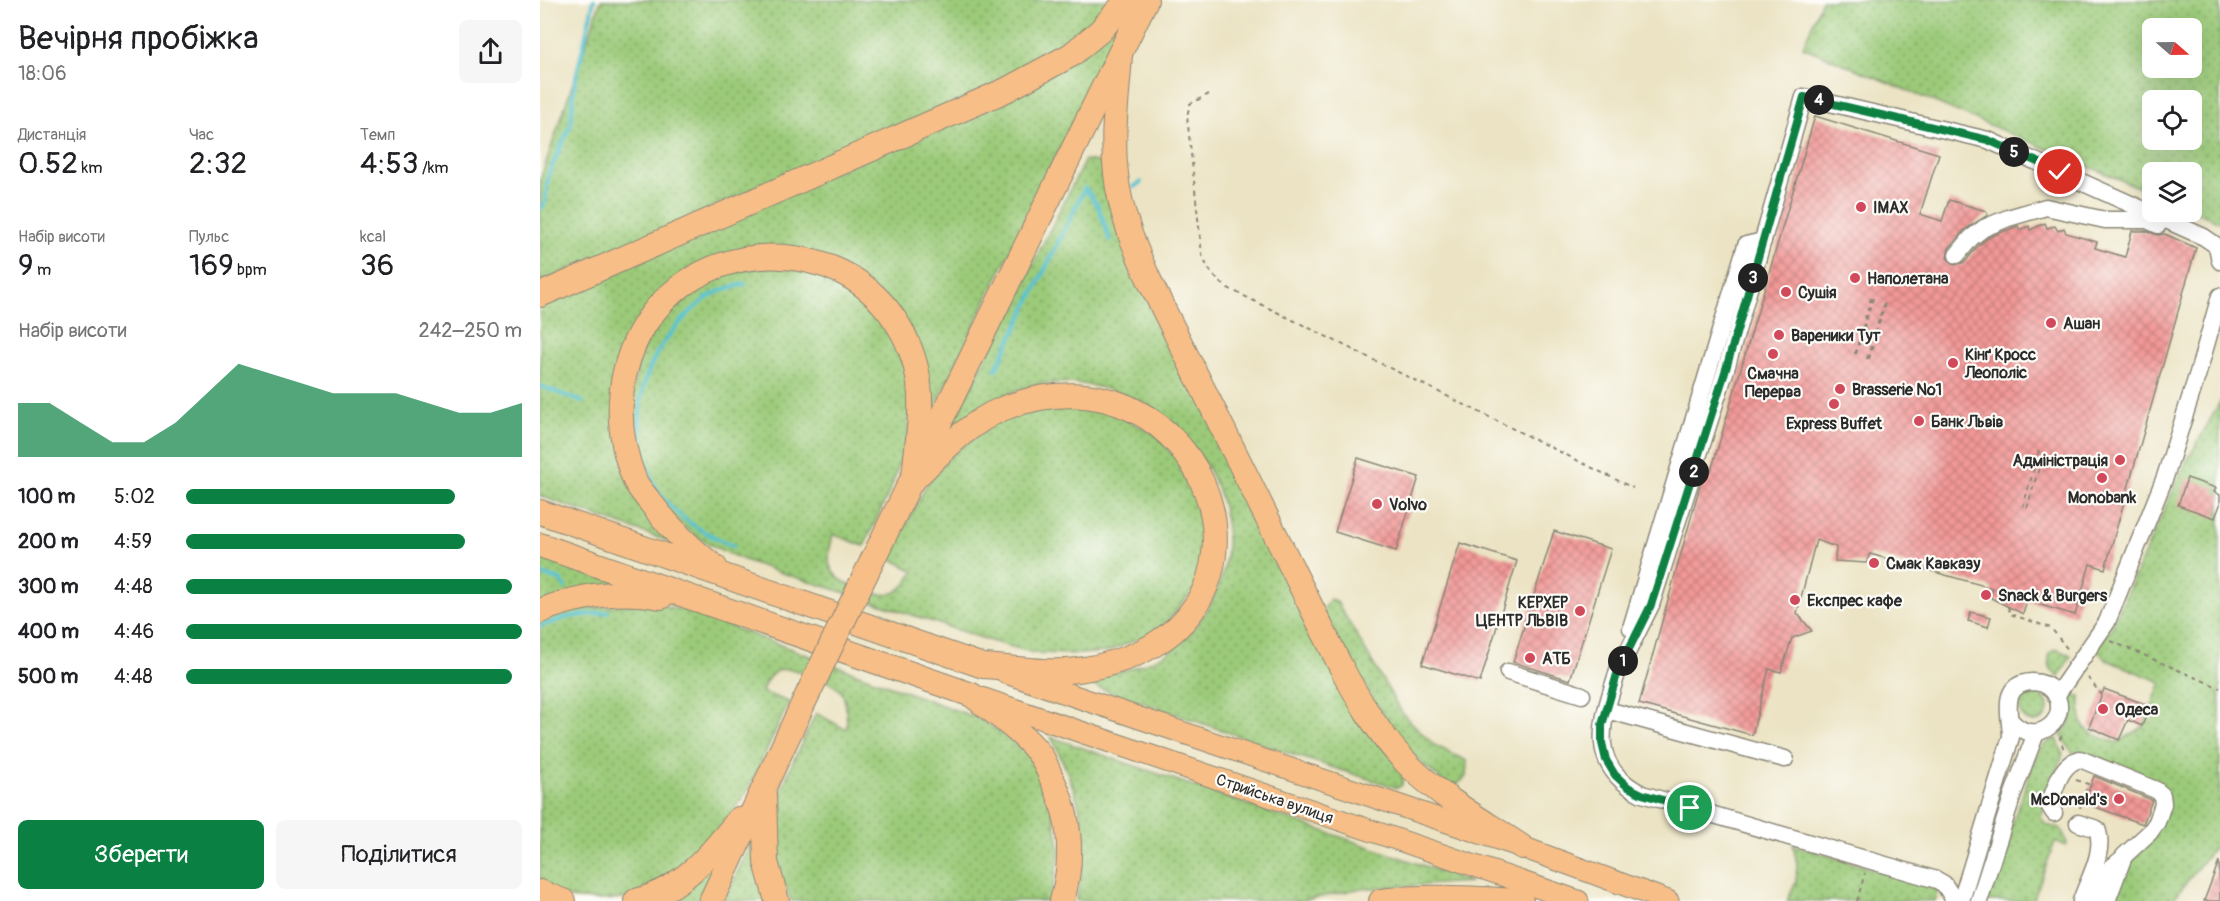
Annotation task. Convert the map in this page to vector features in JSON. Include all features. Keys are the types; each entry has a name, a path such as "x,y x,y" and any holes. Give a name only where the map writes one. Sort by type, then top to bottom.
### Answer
{"highway":[{"path":"540,295 1006,90 1071,55 1100,31 1127,0"},
{"path":"711,901 802,706 1146,0"},
{"path":"1120,54 1115,128 1116,175 1132,240 1151,284 1340,665 1362,706 1401,757 1445,795 1522,847"},
{"path":"730,579 697,554 671,528 636,484 625,452 620,418 621,384 631,350 644,325 663,300 683,283 730,262 759,256 780,256 826,265 854,278 870,290 896,321 913,358 919,384 920,413 914,479"},
{"path":"540,512 983,666 1077,670 1141,653 1168,636 1190,614 1202,597 1215,553 1216,530 1203,481 1186,454 1164,429 1144,414 1121,404 1089,396 1059,395 1031,399 1000,410 949,445 914,479"},
{"path":"540,545 972,695 1012,727 1041,756 1059,792 1068,824 1070,854 1068,881 1062,901"},
{"path":"540,611 560,603 590,596 623,594 654,596 715,607"},
{"path":"636,901 670,887 693,871 716,848 764,789"},
{"path":"764,789 766,862 777,901"},
{"path":"540,892 563,901"},
{"path":"1381,901 1458,898 1521,901"}],"main road":[{"path":"983,666 1522,847 1668,901"},
{"name":"Стрийська вулиця","path":"972,695 1578,901"}],"lane":[{"path":"1955,901 1944,884 1869,859 1642,794 1628,787 1615,775 1606,760 1602,743 1602,725 1746,245 1763,241 1804,97 1988,140 2204,237 2217,246 2220,261"},
{"path":"1957,255 1971,238 1984,228 2046,207 2105,220 2147,220 2202,243 2220,261"},
{"path":"2056,696 2107,622 2165,477 2199,373 2220,296"},
{"path":"1508,672 1582,695"},
{"path":"2031,682 2048,687 2056,696 2057,717 2049,728 2037,733 2022,731 2012,721 2007,709 2014,691 2019,686 2031,682"},
{"path":"1607,710 1785,759"},
{"path":"1961,901 2011,737 2012,721"},
{"path":"1979,901 2014,791 2037,733"},
{"path":"2054,813 2049,805 2064,769 2071,761 2080,759 2156,790 2162,795 2163,804 2157,822 2150,832 2105,873 2095,901"},
{"path":"2079,816 2097,829 2100,838 2099,850 2081,901"},
{"path":"2108,901 2124,856"}],"path":[{"path":"1209,94 1190,104 1187,116 1202,255 1207,268 1217,280 1238,293 1633,488"},
{"path":"1855,354 1872,298"},
{"path":"1868,359 1885,303"},
{"path":"2025,507 2042,448"},
{"path":"2025,507 2029,484"},
{"path":"2025,507 2035,486"},
{"path":"2008,607 2010,614 2051,628 2071,654"},
{"path":"2098,635 2220,688"},
{"path":"2083,671 2101,694"},
{"path":"2073,779 2088,784 2079,816"},
{"path":"1857,901 1869,859"}],"green space":[{"path":"601,0 1114,0 1071,46 1033,68 540,282 540,180"},
{"path":"1822,0 2220,0 2220,222 2202,214 2202,162 2142,162 2142,189 1803,47"},
{"path":"1122,20 925,427 914,335 805,253 659,296 613,418 673,543 540,496 540,301 1036,84"},
{"path":"1085,160 1103,163 1115,221 1403,776 1402,785 1397,788 1079,681 1146,663 1170,651 1186,638 1210,605 1222,577 1227,531 1224,508 1217,487 1193,447 1160,413 1132,398 1090,385 1048,383 1022,388 998,398 952,425"},
{"path":"779,266 840,280 889,322 910,380 908,438 891,488 864,546 833,534 829,562 837,577 864,591 873,593 889,594 903,587 914,571 889,558 926,486 948,458 1001,418 1053,402 1104,408 1158,436 1195,485 1206,537 1196,587 1160,630 1107,652 1034,653 736,557 701,539 683,526 650,490 638,454 633,426 632,399 640,357 654,329 675,304 688,294 730,273"},
{"path":"2220,402 2220,839 2172,901 2112,901 2125,866 2167,797 2107,761 2072,752 2061,735 2071,717 2070,696 2080,696 2083,724 2091,733 2098,736 2117,743 2144,726 2161,682 2107,660 2095,649 2111,629 2182,470"},
{"path":"540,555 636,588 540,603"},
{"path":"1330,599 1337,602 1402,713 1434,745 1467,761 1466,777 1452,789 1405,749 1349,661 1322,612"},
{"path":"648,603 689,611 982,720 1000,732 1026,753 1040,773 1050,797 1060,851 1050,901 791,901 781,873 775,845 774,825 780,797 790,768 816,713 845,729 847,725 845,700 837,688 801,671 785,669 771,675 762,692 789,702 749,788 713,841 642,894 621,899 595,900 571,898 540,886 540,618 561,610"},
{"path":"2055,649 2071,655 2059,677 2050,667 2049,662 2049,654"},
{"path":"2034,694 2044,698 2048,708 2044,718 2034,722 2024,718 2020,708 2024,698"},
{"path":"1051,737 1471,882 1358,889 1301,901 1076,901 1083,855 1081,816 1070,779"},
{"path":"2057,738 2063,754 2041,818 2045,824 2062,830 2066,846 2055,842 2033,901 1985,901 2034,761 2043,745"},
{"path":"753,838 766,901 724,901"},
{"path":"1793,845 1938,889 1935,901 1787,901 1796,882 1797,864"},
{"path":"722,851 698,901 658,901"}],"building":[{"name":"Кінґ Кросс Леополіс","path":"1815,116 1939,154 1920,214 1942,221 1949,200 1986,211 1988,215 1964,230 1949,248 1947,258 1955,265 1965,262 1989,237 2018,226 2020,230 2029,226 2030,230 2045,223 2047,228 2055,226 2058,231 2064,228 2066,233 2097,242 2095,248 2125,257 2132,231 2165,234 2196,248 2105,569 2090,564 2075,615 2027,601 2023,614 1991,598 1992,588 1870,554 1866,563 1835,561 1836,547 1816,540 1797,613 1812,631 1792,638 1781,672 1769,669 1752,735 1639,704 1701,482 1705,469 1711,471"},
{"name":"Volvo","path":"1358,458 1419,477 1396,551 1335,532"},
{"path":"2187,478 2216,488 2214,492 2220,495 2220,505 2215,518 2178,505"},
{"path":"1554,531 1611,549 1570,680 1513,662"},
{"path":"1460,543 1517,561 1480,682 1422,664"},
{"path":"1971,612 1991,617 1988,627 1968,621"},
{"path":"2104,689 2150,706 2142,726 2128,720 2119,740 2089,727"},
{"name":"McDonald's","path":"2094,776 2152,800 2143,824 2084,803"},
{"path":"2219,861 2220,901 2204,901"}],"waterway":[{"path":"540,209 545,202 549,173 571,124 574,86 594,0"},
{"path":"1134,187 1141,182"},
{"path":"996,369 1085,188 1098,206 1110,240"},
{"path":"734,546 691,524 664,500 648,471 640,431 640,413 646,378 661,346 672,331 707,298 725,289 745,284"},
{"path":"540,386 583,402"},
{"path":"540,574 560,580 565,587"},
{"path":"540,626 568,617 608,612"}],"place":[{"name":"IMAX","path":"1861,207"},
{"name":"Наполетана","path":"1855,278"},
{"name":"Сушія","path":"1786,292"},
{"name":"Ашан","path":"2051,323"},
{"name":"Вареники Тут","path":"1779,335"},
{"name":"Смачна Перерва","path":"1773,354"},
{"name":"Кінґ Кросс Леополіс","path":"1953,363"},
{"name":"Brasserie №1","path":"1840,389"},
{"name":"Express Buffet","path":"1834,404"},
{"name":"Банк Львів","path":"1919,421"},
{"name":"Адміністрація","path":"2120,460"},
{"name":"Monobank","path":"2102,478"},
{"name":"Volvo","path":"1377,504"},
{"name":"Смак Кавказу","path":"1874,563"},
{"name":"Snack & Burgers","path":"1986,595"},
{"name":"Експрес кафе","path":"1795,600"},
{"name":"КЕРХЕР ЦЕНТР ЛЬВІВ","path":"1580,611"},
{"name":"АТБ","path":"1530,658"},
{"name":"Одеса","path":"2103,709"},
{"name":"McDonald's","path":"2119,799"}],"route":[{"path":"1690,808 1642,794 1628,787 1615,775 1606,760 1602,743 1602,725 1618,671 1651,605 1726,369 1804,97 1988,140 2060,172"}]}
